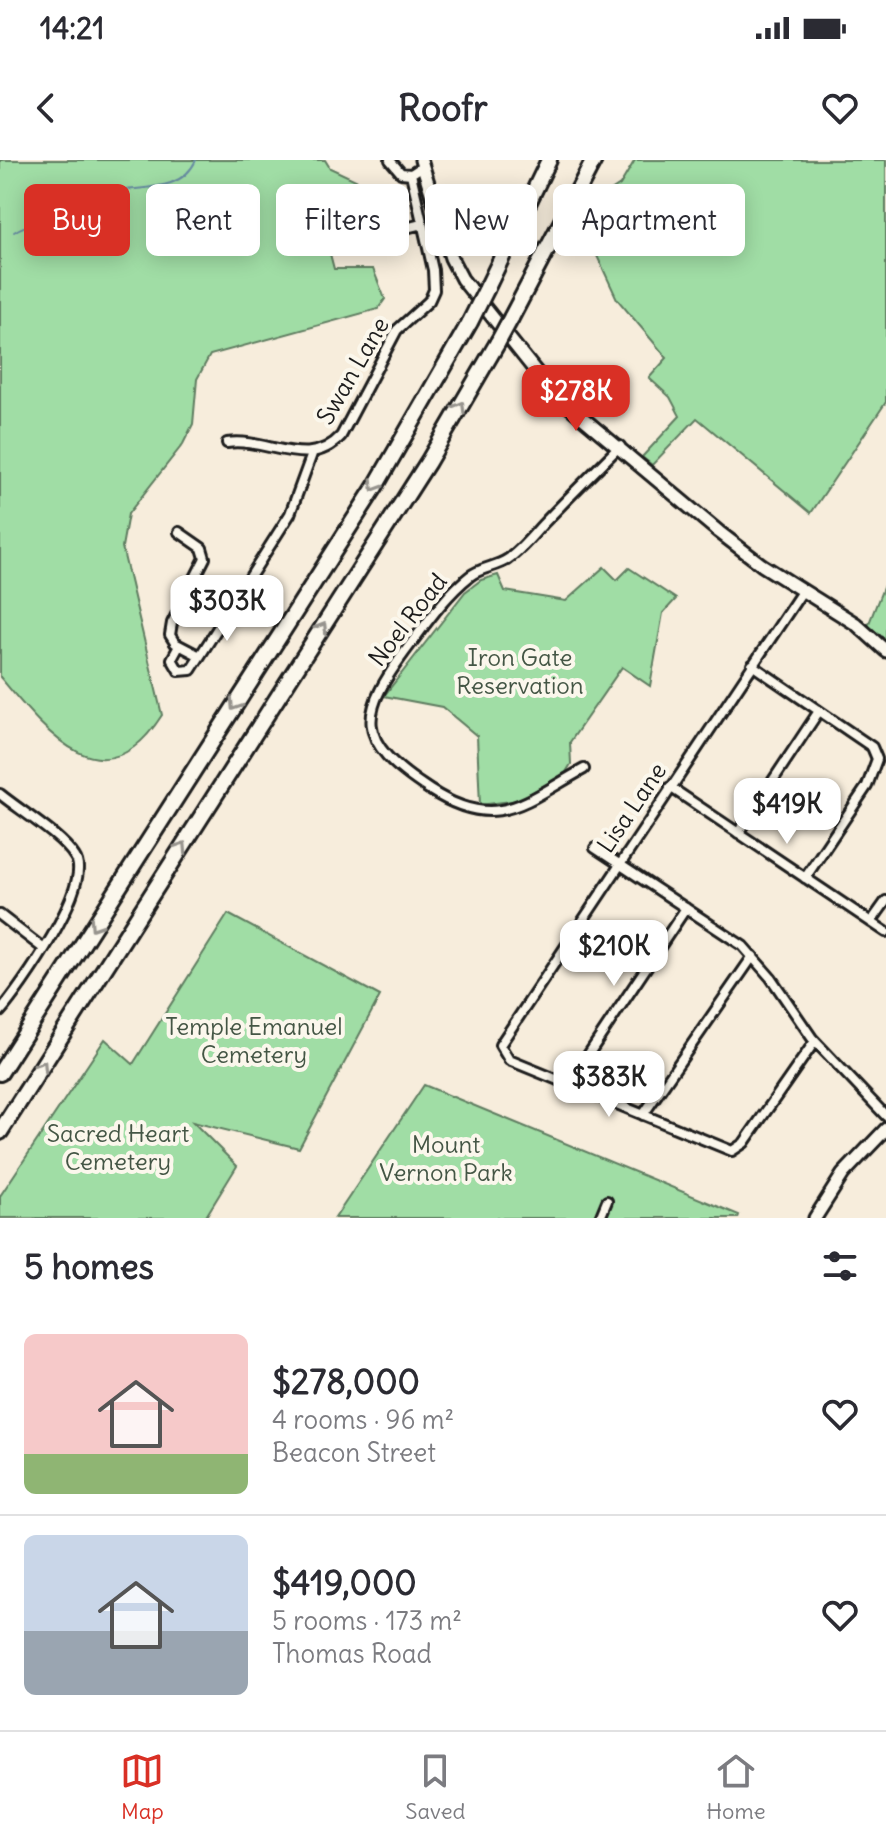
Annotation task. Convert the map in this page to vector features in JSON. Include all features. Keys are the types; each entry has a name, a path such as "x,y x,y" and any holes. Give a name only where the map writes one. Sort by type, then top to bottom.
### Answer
{"highway":[{"path":"0,1073 375,487 470,322 549,160"},
{"path":"0,1132 428,462 498,342 594,160"}],"main road":[{"path":"422,163 451,258 463,282 553,393 719,532 856,624 886,651"},
{"path":"815,1218 843,1174 886,1129"}],"street":[{"path":"390,160 395,169 411,174 422,163"},
{"name":"Swan Lane","path":"227,443 244,442 312,454 332,446 341,436 397,330 429,301 434,279 411,174"},
{"path":"409,227 422,224"},
{"name":"Noel Road","path":"584,769 527,803 506,811 487,814 467,810 430,790 384,754 375,741 370,714 390,672 452,592 472,574 506,560 620,446"},
{"path":"179,646 172,659 179,671 191,670 290,514 312,454"},
{"path":"179,532 202,548 205,558 171,627 172,640 200,656"},
{"name":"Lisa Lane","path":"568,1085 509,1060 501,1051 503,1037 803,590"},
{"path":"752,665 872,747 877,759 867,786 805,878"},
{"path":"738,833 819,711"},
{"path":"670,787 886,932"},
{"path":"0,794 74,854 80,871 73,892 44,949 0,1012"},
{"path":"595,848 753,956 815,1041 886,1116"},
{"path":"871,922 886,901"},
{"path":"686,908 568,1085 724,1149 736,1150 815,1041"},
{"path":"0,915 44,949"},
{"path":"643,1115 753,956"},
{"path":"600,1218 607,1201"}],"green space":[{"path":"0,160 325,160 330,168 358,181 358,184 276,184 276,256 331,256 334,269 373,269 385,299 378,309 210,355 197,379 193,424 183,444 128,514 122,547 162,715 140,742 119,755 98,758 77,752 57,738 0,677"},
{"path":"635,160 886,160 886,402 811,513 697,418 652,465 642,457 680,416 670,397 649,378 667,358 617,299 597,256 745,256 745,184 621,184"},
{"name":"Iron Gate Reservation","path":"604,567 617,580 629,568 676,599 663,613 650,686 622,667 570,742 571,764 566,772 519,800 480,805 477,736 442,707 384,696 465,592 481,580 498,575 505,591 566,601"},
{"path":"886,580 886,639 868,626"},
{"path":"228,914 380,996 299,1148 193,1122 237,1166 205,1218 0,1218 0,1196 105,1039 133,1064"},
{"name":"Mount Vernon Park","path":"424,1085 739,1215 738,1218 335,1218"}],"waterway":[{"path":"14,232 33,225 53,228 77,216 110,208 124,190 155,187 175,181 196,160"}],"park label":[{"name":"Temple Emanuel Cemetery","path":"254,1041"},
{"name":"Sacred Heart Cemetery","path":"118,1148"}]}
